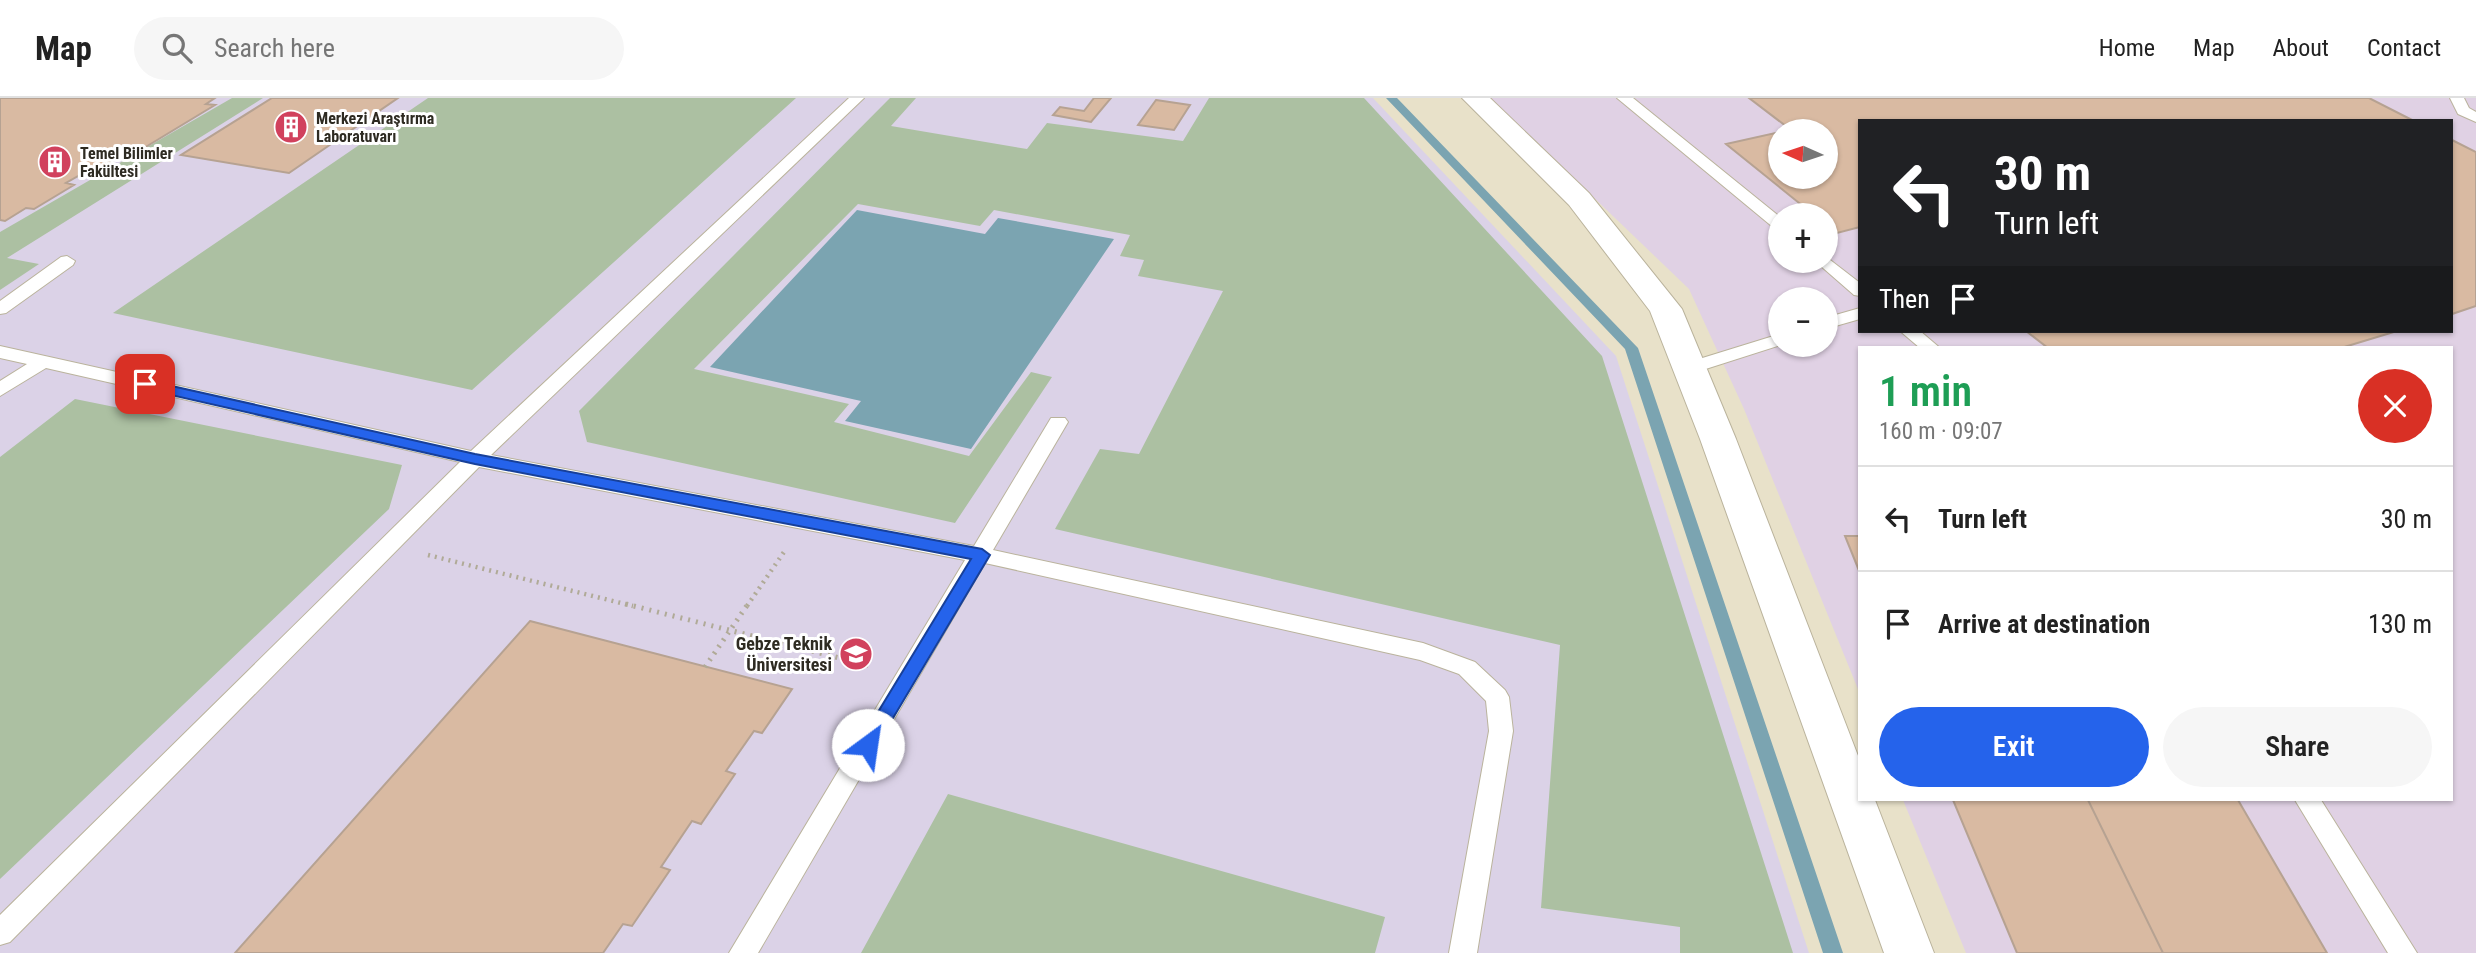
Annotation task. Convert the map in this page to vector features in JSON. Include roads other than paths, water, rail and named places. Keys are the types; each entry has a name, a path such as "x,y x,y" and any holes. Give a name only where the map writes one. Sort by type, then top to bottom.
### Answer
{"street":[{"path":"1475,98 1578,199 1666,309 1718,439 1909,953"}],"lane":[{"path":"0,933 475,459 857,98"},
{"path":"1624,98 1768,216"},
{"path":"2457,98 2463,111 2476,118"},
{"path":"0,309 67,261"},
{"path":"1838,273 1858,289"},
{"path":"1838,320 1858,314"},
{"path":"1912,333 1928,346"},
{"path":"1690,368 1768,343"},
{"path":"0,352 475,459 982,555 1423,652 1467,668 1497,697 1501,731 1463,953"},
{"path":"0,390 44,361"},
{"path":"743,953 982,555 1058,422"},
{"path":"2308,801 2403,953"}],"water":[{"path":"857,210 985,234 998,218 1114,239 971,449 845,421 861,401 710,367"}],"waterway":[{"path":"1391,98 1631,348 1833,953"}],"place":[{"name":"Merkezi Araştırma Laboratuvarı","path":"291,127"},
{"name":"Temel Bilimler Fakültesi","path":"55,162"},
{"name":"Gebze Teknik Üniversitesi","path":"856,654"}]}
